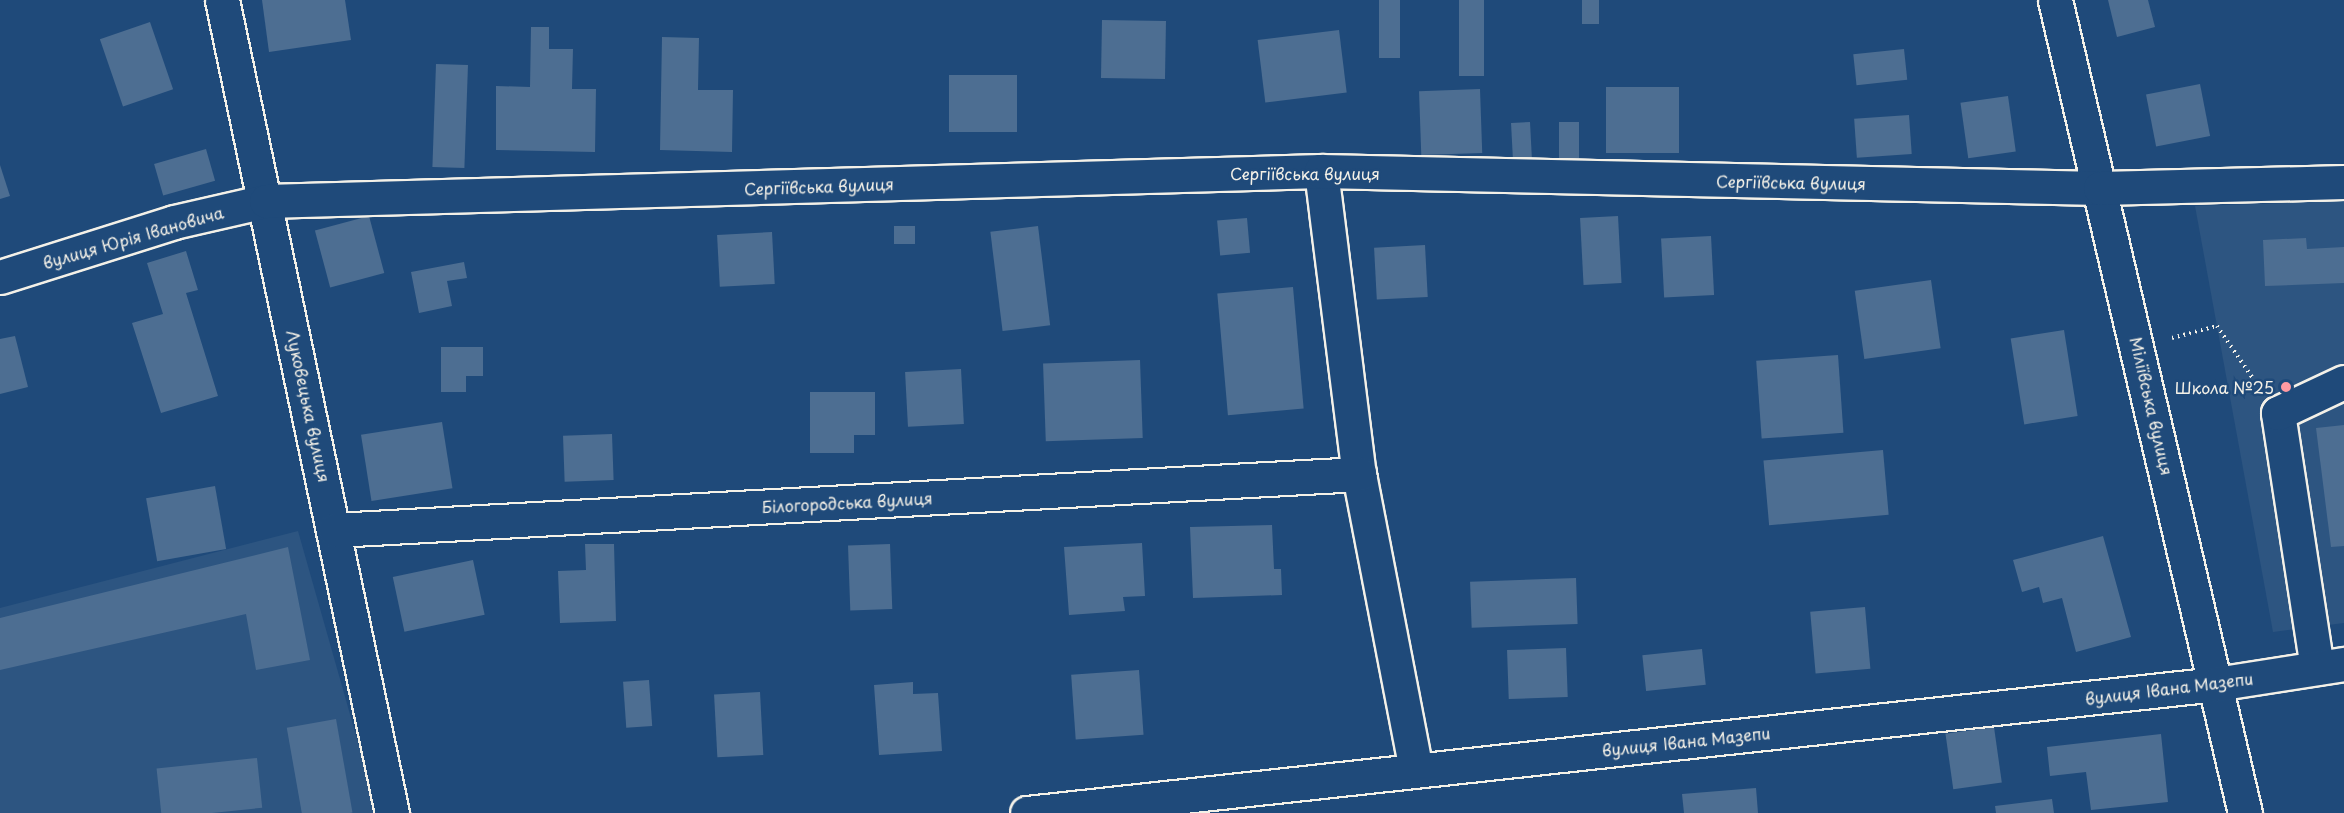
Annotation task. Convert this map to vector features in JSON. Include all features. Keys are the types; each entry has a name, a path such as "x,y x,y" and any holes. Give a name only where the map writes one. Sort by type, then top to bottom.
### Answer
{"street":[{"name":"Луковецька вулиця","path":"222,0 266,201 392,813"},
{"name":"Міліївська вулиця","path":"2055,0 2138,347 2245,813"},
{"name":"Сергіївська вулиця","path":"266,201 1321,171 2100,188 2344,182"},
{"path":"1321,171 1359,474 1416,771"},
{"name":"вулиця Юрія Івановича","path":"0,277 174,222 266,201"},
{"path":"2331,666 2278,413 2344,382"},
{"name":"Білогородська вулиця","path":"334,530 1359,474"},
{"name":"вулиця Івана Мазепи","path":"1027,813 2216,684 2331,666"}],"path":[{"path":"2138,347 2217,326 2278,413"}],"shaded area":[{"name":"Школа №25","path":"2344,201 2344,623 2273,632 2195,206"},
{"path":"298,531 378,813 0,813 0,608"}],"building":[{"path":"262,0 345,0 351,40 269,52"},
{"path":"1379,0 1400,0 1400,58 1379,58"},
{"path":"1459,0 1484,0 1484,76 1459,76"},
{"path":"1582,0 1599,0 1599,24 1582,24"},
{"path":"2108,0 2148,0 2155,27 2117,37"},
{"path":"1102,20 1166,21 1165,79 1101,78"},
{"path":"150,22 173,89 123,106 100,39"},
{"path":"531,27 549,27 549,49 573,49 572,89 596,89 595,152 496,150 496,86 530,87"},
{"path":"1339,30 1347,93 1265,103 1258,40"},
{"path":"662,37 699,38 698,90 733,90 732,152 660,150"},
{"path":"1904,49 1907,80 1857,85 1853,54"},
{"path":"436,64 468,65 464,168 432,167"},
{"path":"949,75 1017,75 1017,132 949,132"},
{"path":"2200,84 2210,136 2156,147 2146,94"},
{"path":"1606,87 1679,87 1679,153 1606,153"},
{"path":"1480,89 1482,153 1421,155 1419,91"},
{"path":"2008,96 2016,151 1968,158 1960,103"},
{"path":"1909,115 1912,154 1857,158 1854,119"},
{"path":"1530,122 1532,159 1513,160 1511,123"},
{"path":"1559,122 1579,122 1579,158 1559,158"},
{"path":"206,149 215,181 163,196 154,164"},
{"path":"0,165 10,196 0,199"},
{"path":"369,216 384,273 330,287 315,230"},
{"path":"1618,216 1622,283 1584,285 1580,218"},
{"path":"1247,218 1250,253 1220,255 1217,221"},
{"path":"894,226 915,226 915,244 894,244"},
{"path":"1038,226 1050,325 1003,331 990,232"},
{"path":"772,232 775,284 720,287 717,235"},
{"path":"1711,236 1714,295 1664,298 1661,239"},
{"path":"2306,238 2307,249 2344,247 2344,283 2265,286 2263,240"},
{"path":"1425,245 1428,297 1377,300 1374,248"},
{"path":"186,251 198,290 186,293 218,396 161,413 132,323 163,314 147,263"},
{"path":"464,262 467,278 447,281 452,306 419,313 411,272"},
{"path":"1931,280 1941,348 1864,359 1855,291"},
{"path":"1293,287 1304,409 1228,415 1217,294"},
{"path":"2064,330 2078,416 2024,424 2011,338"},
{"path":"15,336 28,387 0,394 0,339"},
{"path":"441,347 483,347 483,376 466,376 466,392 441,392"},
{"path":"1838,355 1843,433 1762,439 1756,361"},
{"path":"1140,360 1143,438 1046,441 1043,363"},
{"path":"961,369 964,424 908,427 905,372"},
{"path":"810,392 875,392 875,435 854,435 854,453 810,453"},
{"path":"442,422 452,488 371,501 361,435"},
{"path":"2344,425 2344,546 2331,547 2316,428"},
{"path":"612,434 614,480 565,482 563,436"},
{"path":"1883,450 1889,515 1769,525 1763,460"},
{"path":"215,486 226,549 157,561 146,498"},
{"path":"1272,525 1274,569 1281,569 1282,595 1193,598 1190,527"},
{"path":"2103,536 2131,637 2076,652 2062,598 2043,603 2039,587 2022,592 2013,560"},
{"path":"1142,543 1145,596 1123,597 1125,611 1069,615 1064,547"},
{"path":"585,544 614,544 616,621 560,623 558,571 586,570"},
{"path":"890,544 892,609 850,610 848,545"},
{"path":"288,547 310,660 256,670 246,614 0,670 0,618"},
{"path":"473,560 485,615 404,632 393,577"},
{"path":"1576,578 1578,624 1472,628 1470,582"},
{"path":"1865,607 1870,669 1816,674 1810,612"},
{"path":"1566,648 1568,697 1509,699 1507,650"},
{"path":"1702,649 1706,685 1646,691 1642,655"},
{"path":"1139,670 1144,735 1076,740 1071,675"},
{"path":"649,680 652,726 626,728 623,682"},
{"path":"913,682 913,694 938,693 942,751 879,755 874,685"},
{"path":"760,692 763,755 717,757 714,694"},
{"path":"336,719 352,813 302,813 287,728"},
{"path":"1994,727 2002,782 1953,789 1945,734"},
{"path":"2161,734 2168,802 2091,810 2086,772 2050,776 2047,747"},
{"path":"257,758 262,808 212,813 161,813 157,769"},
{"path":"1756,788 1758,813 1684,813 1682,794"},
{"path":"2052,799 2054,813 1996,813 1995,806"}],"place":[{"name":"Школа №25","path":"2286,387"}]}
